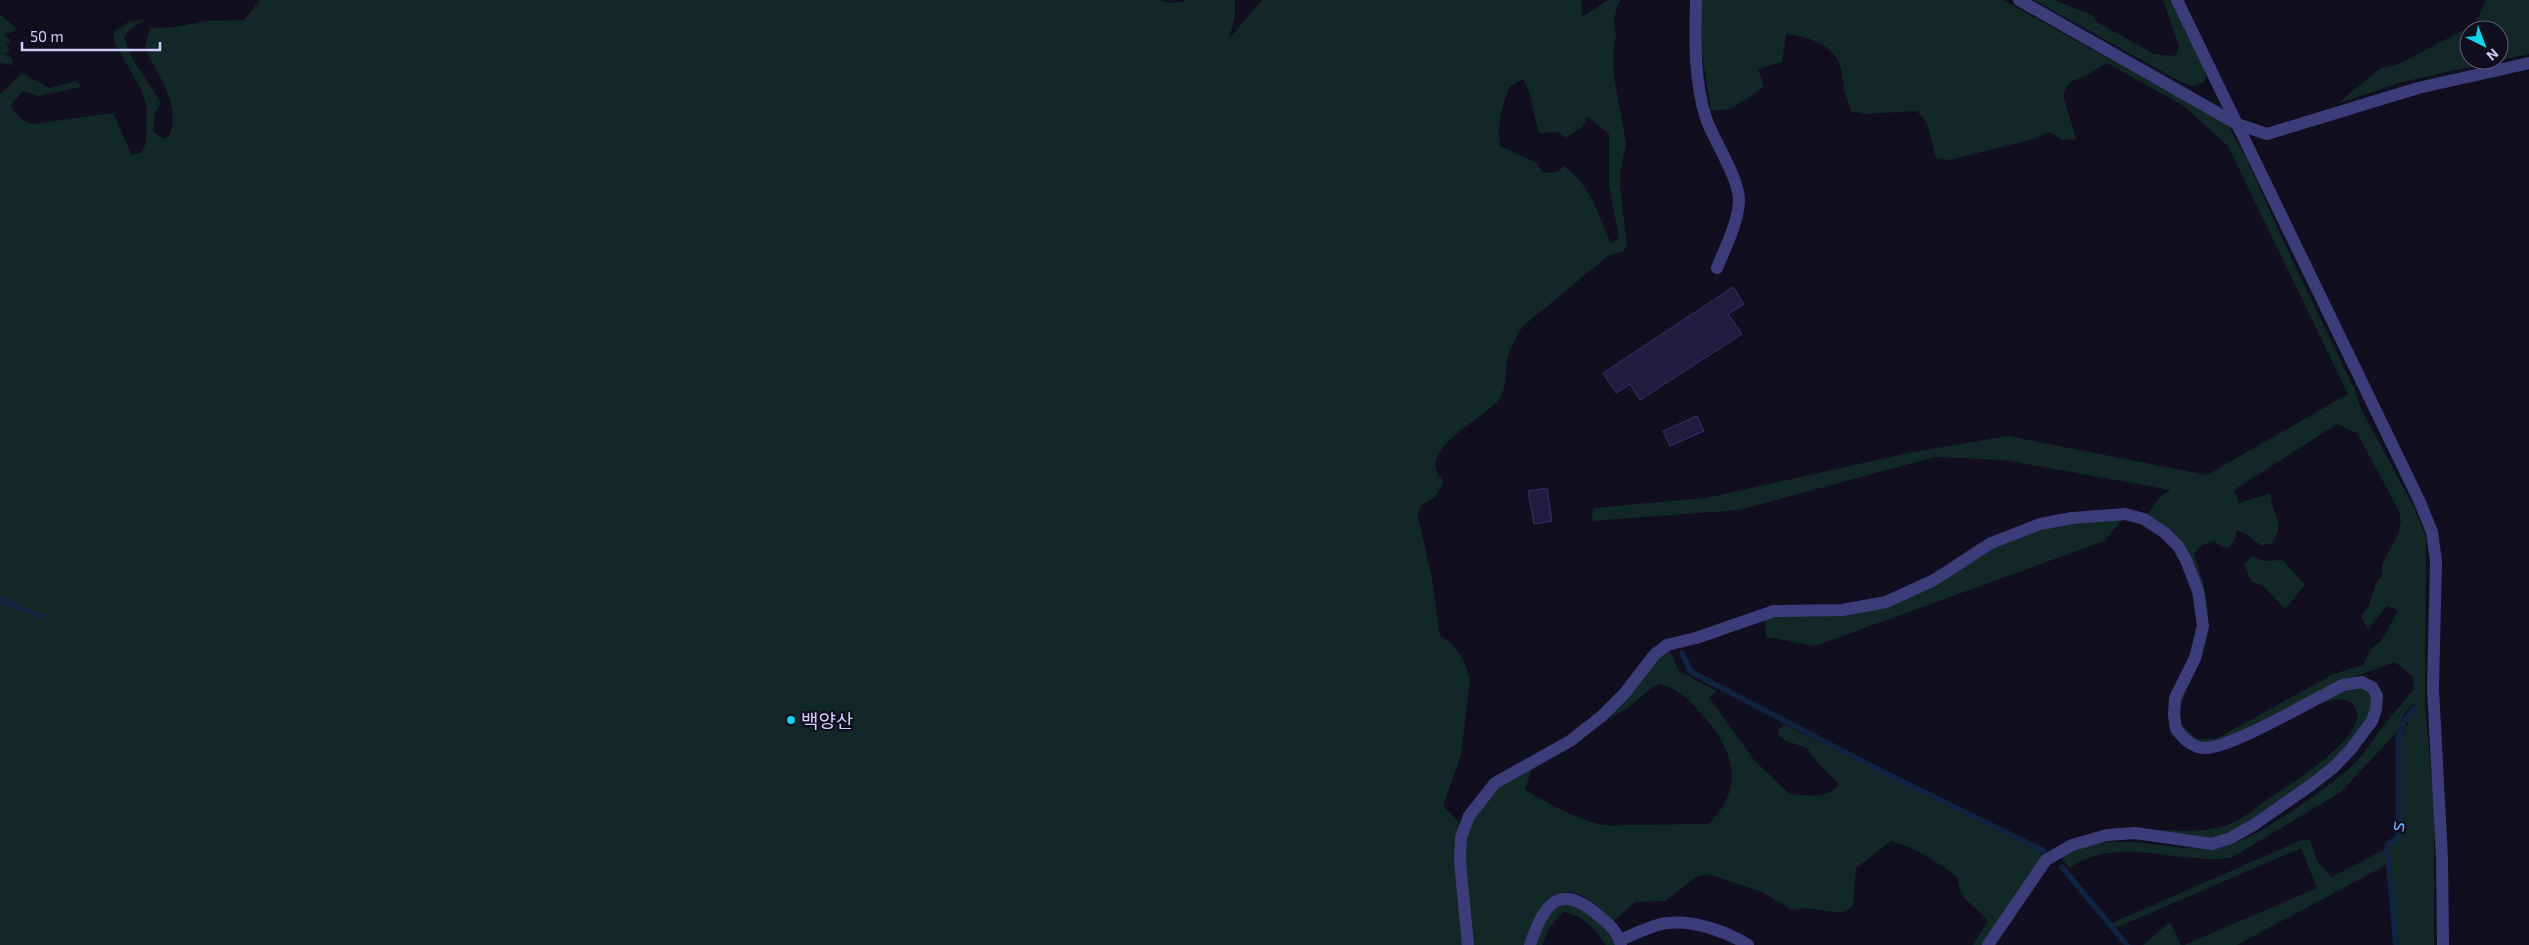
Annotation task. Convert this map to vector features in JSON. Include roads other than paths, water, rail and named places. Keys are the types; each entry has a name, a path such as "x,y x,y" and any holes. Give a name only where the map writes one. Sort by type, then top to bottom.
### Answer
{"street":[{"path":"1696,0 1696,54 1705,116 1736,188 1739,202 1732,229 1717,268"},
{"path":"2019,0 2236,124 2267,134 2418,88 2529,63"},
{"path":"2177,0 2419,500 2432,532 2436,561 2433,689 2442,858 2443,945"},
{"path":"1468,945 1460,862 1461,838 1469,816 1495,783 1570,741 1602,716 1624,694 1655,654 1667,645 1696,638 1774,611 1842,610 1886,602 1934,580 1991,543 2040,524 2072,518 2125,514 2144,519 2165,533 2178,546 2198,590 2203,626 2195,658 2175,698 2174,715 2176,729 2196,746 2211,748 2236,740 2343,685 2362,682 2372,687 2377,696 2376,709 2372,721 2351,749 2334,767 2255,824 2231,838 2212,844 2135,833 2107,835 2072,845 2046,860 1988,945"},
{"path":"1530,945 1544,912 1558,899 1572,898 1588,906 1610,925 1621,943 1645,929 1667,923 1685,923 1719,931 1748,945"}],"waterway":[{"path":"0,600 43,617"},
{"path":"1682,653 1691,672 1885,773 2044,851"},
{"name":"s","path":"2396,945 2387,845 2398,837 2398,738 2404,722 2414,708"},
{"path":"2062,867 2127,945"}],"place":[{"name":"백양산","path":"791,720"}]}
